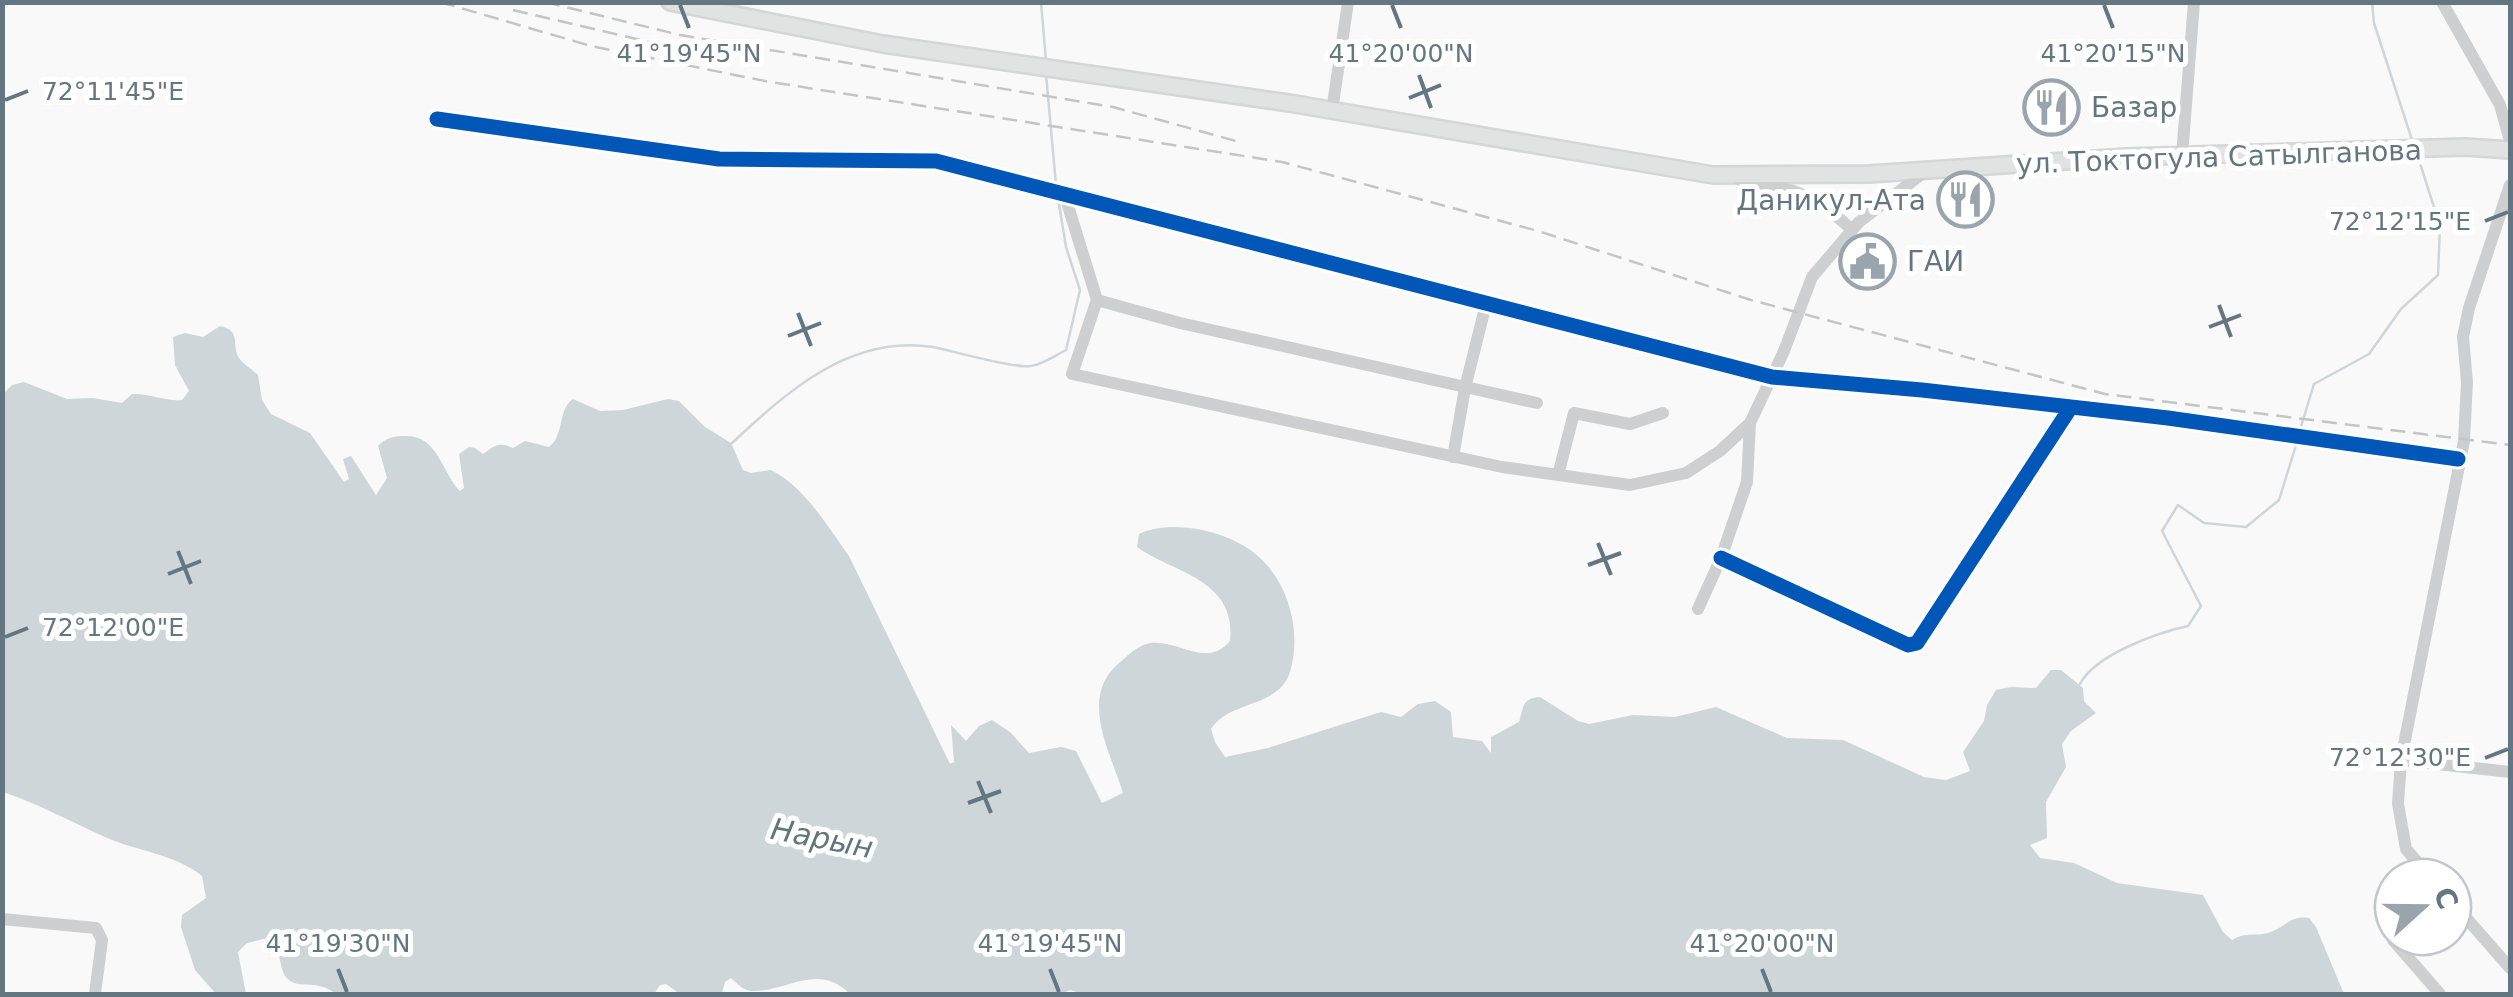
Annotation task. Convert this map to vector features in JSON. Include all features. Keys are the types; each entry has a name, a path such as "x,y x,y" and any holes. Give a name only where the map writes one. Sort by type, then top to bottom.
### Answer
{"main road":[{"name":"ул. Токтогула Сатылганова","path":"673,3 882,44 1332,111 1713,175 1869,174 2182,156 2466,147 2510,150"}],"street":[{"path":"1332,111 1348,2"},
{"path":"2182,156 2194,2"},
{"path":"2442,2 2500,104 2510,141"},
{"path":"437,120 719,159 936,162 1772,377 2072,407 2458,459"},
{"path":"1065,196 1097,300 1072,374 1453,457 1630,485 1686,472 1720,451 1750,423 1812,277 1852,230 1927,170"},
{"path":"1713,175 1796,190 1824,204 1852,230"},
{"path":"2412,857 2406,850 2398,804 2402,760 2464,441 2467,382 2463,337 2510,185"},
{"path":"1097,300 1537,403"},
{"path":"1453,457 1486,304"},
{"path":"1721,558 1908,645 1917,643 2072,407"},
{"path":"1558,475 1574,413 1630,424 1662,413"},
{"path":"1698,609 1721,558 1747,482 1750,423"},
{"path":"2402,760 2510,772"},
{"path":"2,919 96,928 102,940 95,994"},
{"path":"2473,926 2510,968"},
{"path":"2407,957 2440,994"}],"water":[{"name":"Нарын","path":"220,326 231,331 239,358 258,375 262,400 271,414 310,433 344,482 349,479 343,459 351,456 376,495 387,478 378,446 391,438 407,436 426,442 460,491 464,488 459,454 469,447 483,454 496,445 513,448 525,441 549,447 573,399 600,411 623,410 668,399 679,401 705,427 731,443 743,470 771,470 783,477 824,520 849,556 950,764 954,762 951,725 966,741 979,726 992,720 1010,732 1029,753 1061,747 1076,751 1102,803 1123,793 1101,726 1100,693 1106,678 1146,644 1161,643 1211,653 1230,641 1229,620 1213,591 1200,580 1137,547 1139,534 1154,529 1206,531 1240,544 1266,564 1287,601 1294,629 1290,672 1276,692 1229,713 1211,729 1225,757 1268,748 1381,712 1401,717 1418,704 1435,701 1451,712 1453,737 1482,741 1491,753 1491,737 1519,722 1526,702 1540,697 1589,724 1633,715 1675,717 1716,707 1787,738 1843,740 1924,777 1946,780 1970,771 1963,752 1984,721 1996,690 2036,688 2051,670 2061,670 2083,688 2084,701 2096,713 2071,731 2062,744 2066,767 2046,802 2047,838 2030,845 2040,858 2074,863 2117,883 2203,895 2223,932 2232,940 2243,935 2266,934 2293,920 2309,918 2344,994 1083,994 1070,990 1060,994 850,994 826,980 751,991 731,978 718,994 680,994 666,984 660,985 654,994 336,994 289,980 276,948 264,939 247,943 238,952 246,994 216,994 195,970 181,927 182,915 206,898 202,876 180,863 117,842 3,792 2,395 12,385 24,382 67,399 122,403 138,394 182,400 189,391 175,365 173,337 185,333 203,337"}],"waterway":[{"path":"1041,2 1046,61"},
{"path":"2372,2 2374,23 2412,140"},
{"path":"1046,74 1056,185"},
{"path":"2300,430 2314,384 2369,354 2401,309 2438,275 2440,226 2418,157"},
{"path":"732,443 822,371 874,349 903,345 933,347 1023,366 1040,364 1066,350 1080,290 1066,247 1058,198"},
{"path":"2080,684 2112,655 2188,626 2201,606 2162,531 2178,505 2204,523 2246,527 2279,500 2297,442"}],"railway":[{"path":"440,2 591,46 770,82 1282,162 1538,231 1751,300 2105,394 2510,445"},
{"path":"545,2 680,35 1113,107 1243,143"},
{"path":"513,10 679,49"}],"cycle path":[{"path":"437,119 719,159 936,161 1772,377 2168,418 2458,459"},
{"path":"1721,558 1908,645 1917,643 2071,407"}],"place":[{"name":"Базар","path":"2052,107"},
{"name":"Даникул-Ата","path":"1965,200"},
{"name":"ГАИ","path":"1868,261"}]}
